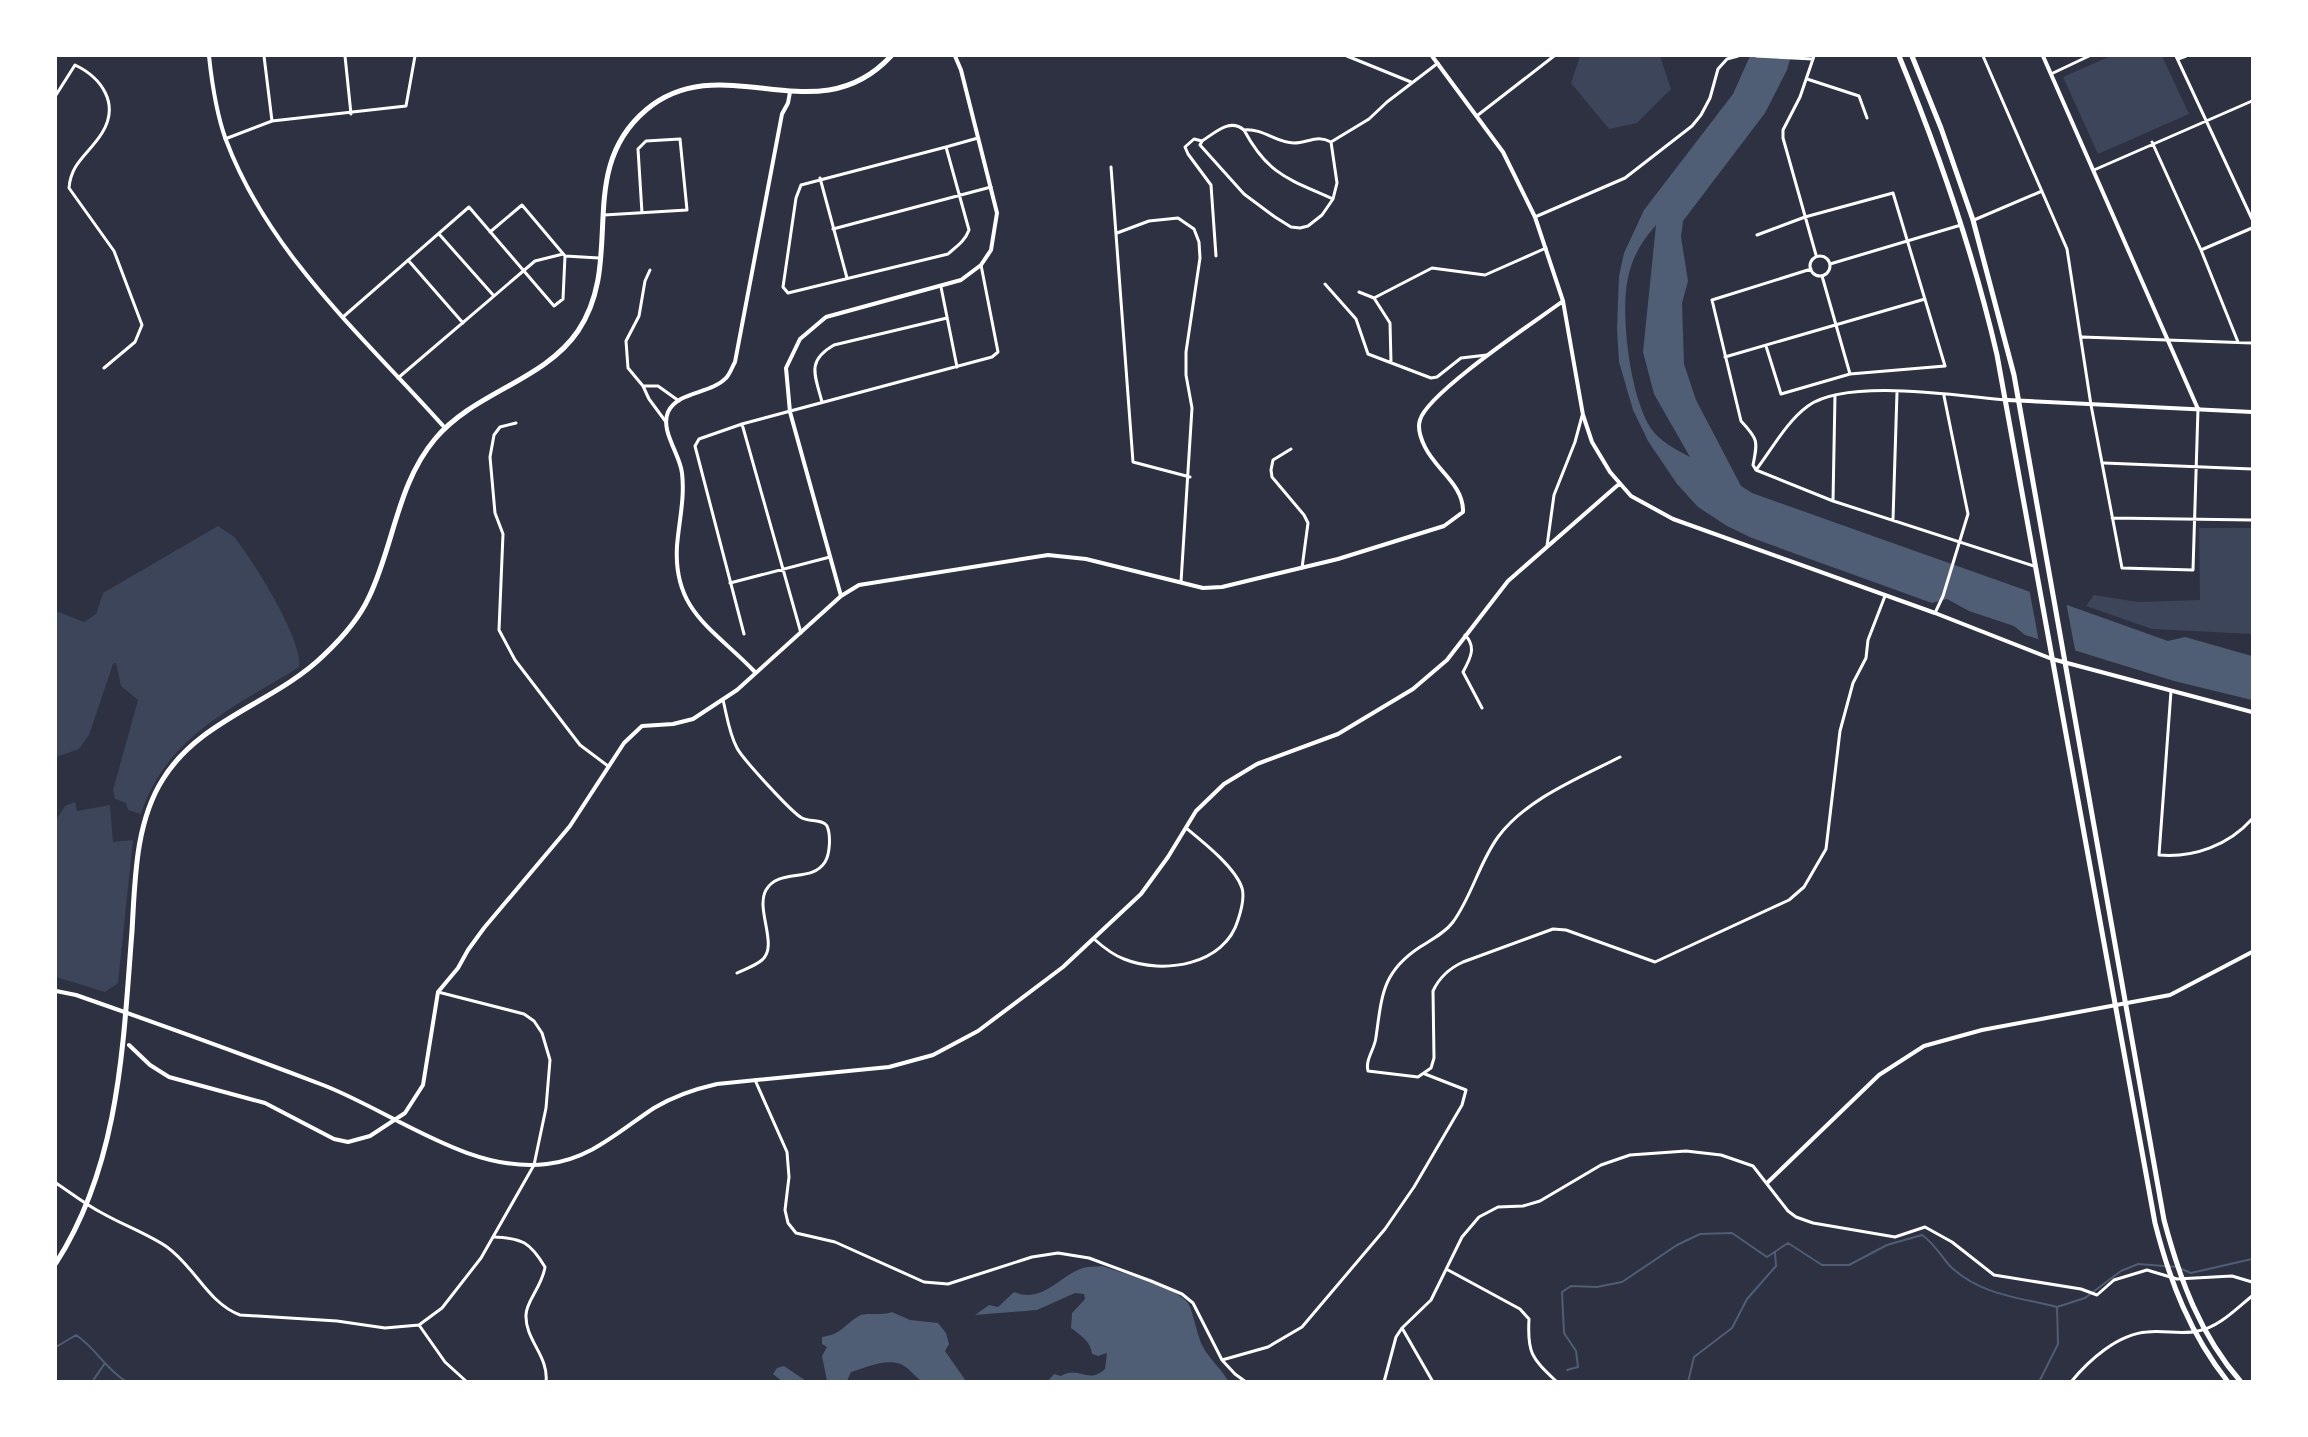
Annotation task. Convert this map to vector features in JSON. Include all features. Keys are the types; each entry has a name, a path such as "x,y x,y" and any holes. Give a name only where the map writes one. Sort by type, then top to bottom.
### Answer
{"main road":[{"path":"56,1263 88,1204 114,1112 143,826 156,791 165,776 200,739 216,726 304,673 346,633 370,596 398,510 417,466 445,428 494,392 544,363 570,342 589,313 596,294 602,259 604,194 613,150 633,122 662,98 682,90 705,85 751,86 790,92 832,91 850,85 875,71 891,56"},
{"path":"1899,56 1929,127 1963,225 1986,307 2007,400 2114,1006 2155,1223 2178,1300 2215,1365 2228,1382"},
{"path":"1912,56 1945,139 1973,220 1999,311 2020,401 2164,1220 2187,1295 2209,1338 2241,1382"}],"street":[{"path":"209,56 214,96 225,139 245,183 268,223 297,263 343,317 445,428"},
{"path":"264,56 272,121"},
{"path":"345,56 351,114"},
{"path":"225,139 272,121 351,114 406,106 415,56"},
{"path":"841,596 790,412 786,368 800,339 812,326 835,313 961,280 981,265 991,250 998,222 961,70 955,56"},
{"path":"1347,56 1411,82"},
{"path":"1432,56 1478,115 1503,152 1534,217 1563,301 1583,415 1600,458 1619,484 1649,508 1673,519 1935,613 2066,664 2253,712"},
{"path":"1478,115 1554,56"},
{"path":"1534,217 1625,178 1692,126 1710,98 1718,69 1727,59 1738,56"},
{"path":"1756,56 1813,57 1807,79 1783,130 1783,138 1816,255"},
{"path":"1983,56 2067,249 2091,405 2104,463 2122,568 2193,570 2198,410 2169,339 2043,56"},
{"path":"2051,74 2088,56"},
{"path":"2186,56 2177,57 2253,219"},
{"path":"1330,142 1369,119 1411,82 1437,63"},
{"path":"56,95 75,65 100,81 109,100 109,117 102,134 75,165 70,176 69,188 114,251 142,325 135,342 104,368"},
{"path":"1807,79 1858,96 1867,118"},
{"path":"755,672 696,615 682,591 676,570 684,488 681,464 667,430 668,413 679,401 713,387 727,378 735,362 782,114 788,104 790,92"},
{"path":"2094,170 2152,142 2253,101"},
{"path":"1216,256 1211,185 1185,147 1194,139 1202,141 1230,124 1237,124 1244,130 1254,149 1278,173 1333,199"},
{"path":"1202,141 1202,150 1234,185 1259,207 1291,227 1300,228 1315,222 1333,199 1337,183 1330,142 1322,137 1295,143 1281,141 1257,129 1244,130"},
{"path":"946,147 969,230 966,238 948,254 788,293 783,287 796,198 801,185 820,178 978,138"},
{"path":"602,215 642,213 687,210 680,139 646,141 638,148 642,213"},
{"path":"2152,142 2201,250 2238,342"},
{"path":"1111,167 1133,462 1190,477"},
{"path":"820,178 847,279"},
{"path":"833,229 991,187"},
{"path":"1973,220 2042,192"},
{"path":"1757,235 1805,217 1893,193 1945,366 1850,374 1781,394 1766,346"},
{"path":"343,317 469,207 490,232 554,306 563,299 564,255 522,205 490,232"},
{"path":"1117,232 1149,221 1178,218 1185,220 1197,233 1200,258 1186,352 1186,375 1192,408 1190,477 1181,582"},
{"path":"1830,264 1963,225"},
{"path":"2201,250 2253,228"},
{"path":"439,234 494,296"},
{"path":"1374,298 1432,268 1485,275 1546,248"},
{"path":"398,378 536,261 564,255 602,259"},
{"path":"1816,255 1824,257 1830,264"},
{"path":"1816,255 1811,261 1811,269 1816,275 1822,276 1828,271 1830,264"},
{"path":"408,260 463,323"},
{"path":"744,634 694,446 699,439 742,424 992,357 998,352 981,265"},
{"path":"1811,269 1712,300 1741,421 1754,434 1758,443 1753,465 1756,470 1833,501 2027,566 2036,566"},
{"path":"650,270 645,281 639,316 626,340 628,368 644,386 662,419 668,423"},
{"path":"1822,276 1850,374"},
{"path":"1325,284 1356,319 1364,349 1368,354 1431,378 1443,373 1461,358 1491,355"},
{"path":"941,287 957,367"},
{"path":"1359,292 1374,298 1389,323 1391,362"},
{"path":"1725,357 1925,298"},
{"path":"129,1045 150,1065 169,1077 265,1103 334,1139 359,1141 405,1113 413,1104 423,1085 438,992 458,968 479,936 570,826 624,743 642,726 673,724 693,719 736,690 841,596 859,585 1048,555 1086,559 1203,588 1222,588 1302,568 1444,526 1463,512 1463,500 1425,448 1419,433 1419,421 1425,409 1447,389 1563,301"},
{"path":"822,403 814,372 816,359 824,351 834,345 947,318"},
{"path":"2082,337 2253,343"},
{"path":"644,386 658,386 679,401"},
{"path":"1756,470 1793,420 1807,406 1852,391 2253,412"},
{"path":"1893,520 1897,392"},
{"path":"1833,501 1835,395"},
{"path":"1935,613 1943,596 1968,514 1944,396"},
{"path":"1547,546 1554,495 1583,415"},
{"path":"516,423 500,427 494,435 490,457 495,513 502,534 499,630 515,660 580,745 608,766"},
{"path":"742,424 801,634"},
{"path":"1291,449 1273,460 1271,470 1272,477 1304,515 1308,524 1302,568"},
{"path":"2104,463 2253,469"},
{"path":"56,991 76,994 326,1086 480,1157 507,1163 534,1165 573,1159 595,1150 676,1096 717,1084 889,1067 933,1055 955,1045 1017,1005 1094,939 1141,894 1196,811 1242,772 1257,764 1338,734 1395,702 1434,673 1503,587 1619,484"},
{"path":"2112,518 2253,520"},
{"path":"730,583 830,557"},
{"path":"1620,757 1537,803 1515,818 1498,837 1453,923 1393,970 1383,987 1379,1003 1376,1040 1366,1064 1368,1071 1401,1077 1419,1077 1431,1068 1434,1058 1433,991 1436,983 1452,967 1463,962 1553,929 1566,930 1655,962 1789,900 1804,887 1826,849 1840,731 1853,683 1866,658 1868,640 1885,596"},
{"path":"1465,635 1471,642 1472,650 1463,672 1482,708"},
{"path":"2170,691 2159,855 2181,857 2201,852 2239,832 2253,819"},
{"path":"723,698 730,732 738,751 801,817 823,822 827,826 830,842 826,861 816,872 783,878 766,890 762,903 768,949 763,960 737,973"},
{"path":"1094,939 1125,959 1157,966 1178,965 1199,960 1224,944 1233,934 1242,907 1243,891 1240,884 1211,848 1186,828"},
{"path":"1768,1182 1879,1075 1924,1046 1982,1030 2126,1004 2185,989 2253,952"},
{"path":"56,1184 166,1246 187,1263 219,1303 240,1315 338,1321 385,1328 419,1325 442,1308 467,1278 494,1237 534,1165 546,1108 550,1060 542,1033 534,1021 524,1014 438,992"},
{"path":"1222,1360 1268,1347 1302,1327 1385,1229 1414,1187 1462,1105 1466,1090 1424,1074"},
{"path":"755,1080 787,1152 789,1161 785,1210 788,1223 796,1233 835,1242 924,1282 948,1284 1058,1253 1089,1258 1182,1294 1193,1303 1222,1360 1246,1382"},
{"path":"1384,1382 1396,1337 1402,1328 1431,1300 1448,1270 1462,1237 1479,1217 1498,1207 1523,1206 1540,1201 1594,1168 1630,1155 1686,1150 1721,1155 1753,1166 1796,1217 1813,1223 1883,1237 1895,1237 1925,1227 1952,1242 1994,1275 2022,1281 2081,1289 2097,1295 2114,1280 2147,1270 2166,1278 2232,1276 2253,1282"},
{"path":"494,1237 511,1238 527,1243 545,1267 540,1287 528,1305 526,1313 527,1330 544,1359 546,1382"},
{"path":"1448,1270 1520,1309 1529,1319 1528,1346 1532,1357 1557,1382"},
{"path":"2071,1382 2092,1361 2126,1337 2146,1332 2196,1332 2212,1327 2253,1296"},
{"path":"419,1325 445,1362 468,1382"},
{"path":"1402,1328 1433,1382"}],"shaded area":[{"path":"1580,56 1660,56 1671,89 1637,123 1609,129 1571,83"},
{"path":"1750,56 1791,56 1787,70 1765,113 1683,221 1681,237 1688,281 1682,303 1684,364 1696,400 1741,486 1752,493 2168,641 2185,637 2252,656 2252,700 2174,681 2025,635 2014,626 1969,611 1947,599 1932,603 1752,538 1727,526 1698,507 1677,484 1648,441 1633,410 1619,362 1617,329 1619,276 1624,253 1644,210 1733,94","holes":["1656,225 1643,352 1654,394 1690,457 1663,441 1650,427 1637,395 1628,354 1625,312 1628,278 1638,250"]},
{"path":"2111,56 2162,56 2189,114 2098,154 2063,77"},
{"path":"218,526 234,537 275,600 293,639 299,667 227,711 185,744 167,764 152,787 141,814 128,810 126,803 115,799 113,790 138,700 121,686 116,663 113,664 89,735 79,749 56,757 56,611 84,622 96,614 103,593"},
{"path":"2199,528 2252,528 2252,634 2152,629 2086,606 2094,595 2138,602 2200,600"},
{"path":"75,802 77,811 110,805 113,842 133,840 118,983 105,992 56,977 56,820 65,806"},
{"path":"1102,1266 1161,1286 1182,1297 1190,1307 1203,1347 1228,1381 1048,1381 1054,1374 1061,1376 1068,1373 1093,1375 1105,1369 1107,1353 1098,1356 1092,1354 1087,1342 1071,1328 1072,1313 1085,1299 1084,1294 1075,1293 1037,1310 975,1315 989,1305 998,1307 1014,1292 1024,1295 1042,1292 1083,1268"},
{"path":"892,1312 910,1320 938,1323 946,1333 949,1344 945,1351 966,1381 921,1381 901,1364 887,1362 851,1372 847,1381 827,1381 822,1356 827,1347 822,1344 822,1337 839,1331 862,1315"},
{"path":"784,1366 806,1381 782,1381 773,1374 777,1368"}],"pier":[{"path":"2029,588 2066,602 2076,655 2039,642"}],"waterway":[{"path":"1567,1370 1578,1367 1576,1351 1564,1333 1562,1292 1571,1286 1597,1287 1622,1282 1677,1245 1700,1234 1732,1233 1767,1257 1788,1243 1822,1265 1849,1265 1887,1245 1922,1235 1950,1266 1974,1283 2000,1294 2057,1307"},
{"path":"1688,1382 1694,1357 1732,1328 1747,1299 1776,1266 1775,1252"},
{"path":"2057,1307 2085,1298 2121,1271 2138,1264 2177,1267 2191,1273 2252,1259"},
{"path":"2039,1382 2058,1344 2057,1307"},
{"path":"56,1347 76,1335 127,1382"},
{"path":"92,1382 105,1363"}]}
